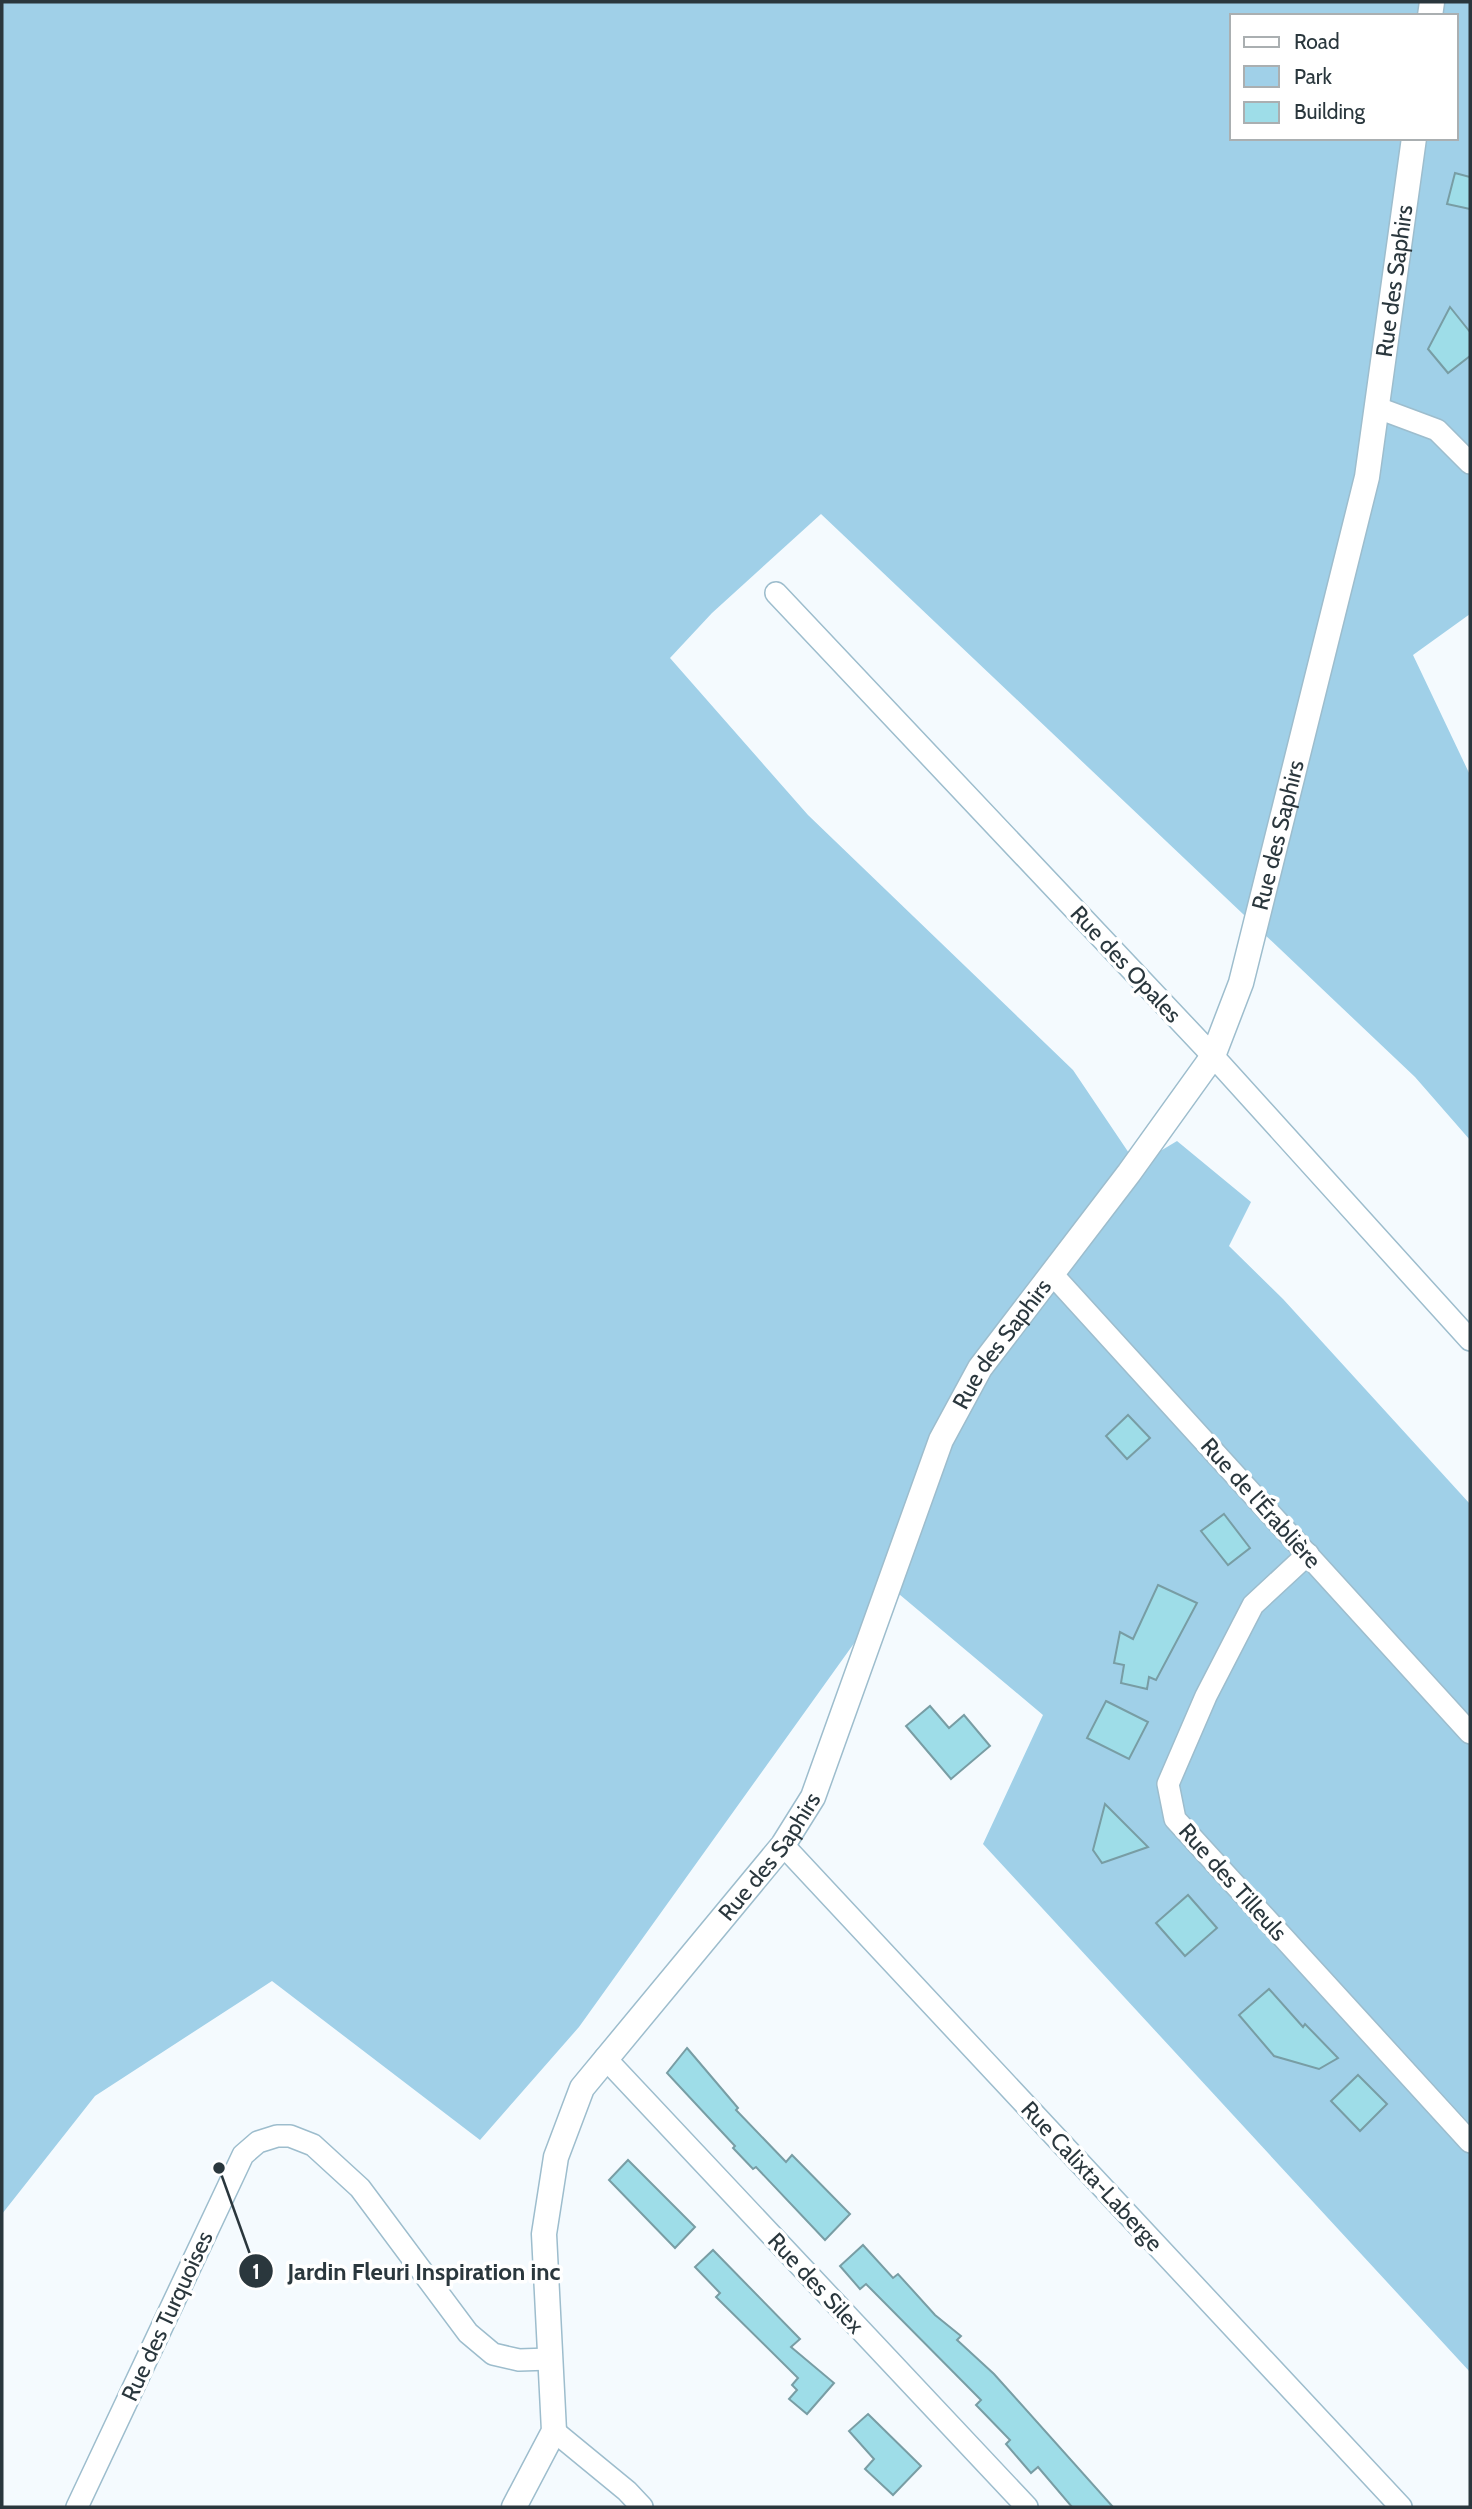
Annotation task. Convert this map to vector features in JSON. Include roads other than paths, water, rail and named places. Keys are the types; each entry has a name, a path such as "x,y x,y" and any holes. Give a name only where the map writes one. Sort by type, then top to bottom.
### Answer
{"street":[{"name":"Rue des Saphirs","path":"554,2431 544,2234 556,2157 582,2088 782,1845 813,1797 941,1440 980,1368 1213,1056 1241,983 1367,477 1414,140"},
{"path":"1378,408 1437,430 1470,463"},
{"name":"Rue des Opales","path":"776,593 1213,1056 1470,1339"},
{"name":"Rue de l'Érablière","path":"1052,1274 1470,1733"},
{"name":"Rue des Tilleuls","path":"1308,1554 1253,1605 1206,1696 1168,1784 1175,1819 1470,2142"},
{"name":"Rue Calixta-Laberge","path":"782,1845 1401,2507"},
{"name":"Rue des Silex","path":"605,2058 1027,2507"},
{"name":"Rue des Turquoises","path":"76,2507 243,2155 258,2142 290,2136 313,2145 360,2188 468,2333 493,2354 519,2360 550,2358"},
{"path":"514,2507 554,2431 642,2507"}],"place":[{"name":"Jardin Fleuri Inspiration inc","path":"219,2168"}]}
